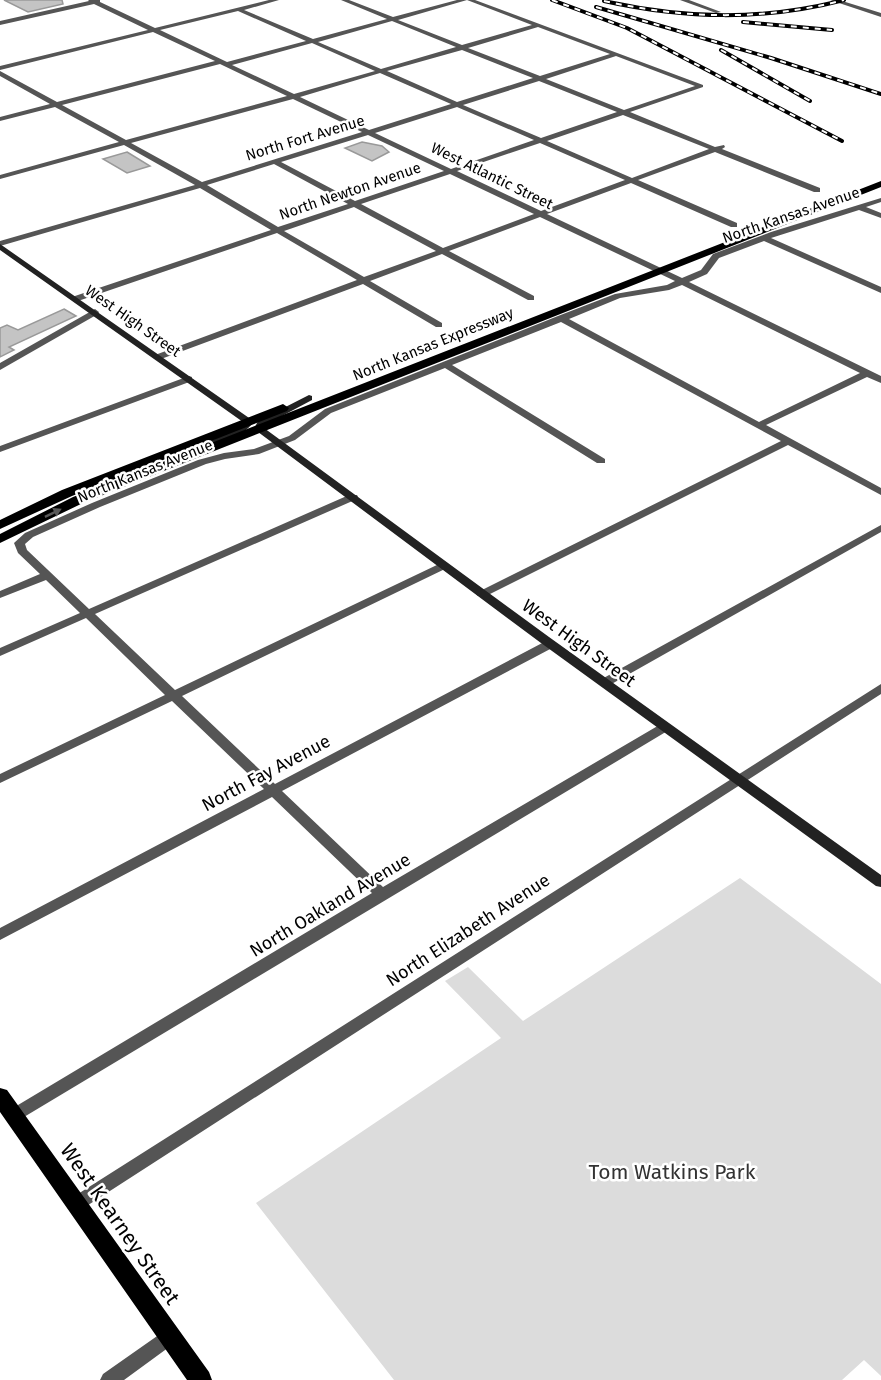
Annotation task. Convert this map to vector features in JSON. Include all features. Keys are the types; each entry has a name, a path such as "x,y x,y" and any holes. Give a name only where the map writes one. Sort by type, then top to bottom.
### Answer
{"main road":[{"name":"North Kansas Expressway","path":"4,522 67,493 254,425 881,177"},
{"name":"North Kansas Expressway","path":"0,539 78,500 195,454 309,398 881,184"},
{"name":"West Kearney Street","path":"0,1096 201,1380"}],"street":[{"path":"0,68 276,0"},
{"path":"344,0 718,148 817,190"},
{"path":"0,119 312,41 464,0"},
{"path":"470,0 617,54"},
{"path":"683,0 718,12"},
{"path":"833,0 881,15"},
{"path":"0,23 96,1"},
{"name":"West Atlantic Street","path":"96,1 153,31 683,282 881,380"},
{"path":"238,9 734,225"},
{"path":"0,177 539,26"},
{"name":"North Fort Avenue","path":"0,245 369,133 617,54"},
{"name":"North Newton Avenue","path":"75,299 701,86 617,54"},
{"path":"0,73 201,185 439,325"},
{"path":"158,357 718,148"},
{"path":"275,162 531,298"},
{"name":"North Kansas Avenue","path":"47,575 22,550 19,543 29,535 202,462 224,456 256,452 278,444 301,433 328,411 561,318 618,296 662,290 683,282 704,272 716,256 881,200"},
{"path":"859,207 881,216"},
{"path":"764,238 881,290"},
{"name":"West High Street","path":"0,245 254,425 550,644 881,882"},
{"path":"0,367 94,312"},
{"path":"561,318 881,492"},
{"path":"446,365 602,461"},
{"path":"757,426 867,373"},
{"path":"0,449 189,379"},
{"path":"482,594 787,442"},
{"path":"0,652 352,497"},
{"path":"604,683 881,528"},
{"path":"0,779 443,566"},
{"path":"0,596 47,575 382,894"},
{"name":"North Fay Avenue","path":"0,935 550,644"},
{"name":"North Elizabeth Avenue","path":"76,1204 881,688"},
{"name":"North Oakland Avenue","path":"14,1116 382,894 665,727"},
{"path":"109,1380 170,1336"}],"green space":[{"name":"Tom Watkins Park","path":"740,878 881,984 881,1376 864,1360 842,1380 394,1380 256,1203 501,1038 445,981 468,967 523,1021"}],"building":[{"path":"4,0 62,0 63,4 28,12"},
{"path":"362,142 382,146 389,152 372,161 345,148"},
{"path":"127,152 150,166 127,173 103,159"},
{"path":"64,309 76,316 9,347 14,350 0,357 0,328 7,325 18,330"}],"railway":[{"path":"552,0 627,28 842,141"},
{"path":"604,1 664,11 724,15 784,12 844,0"},
{"path":"596,7 771,58 881,94"},
{"path":"743,22 832,30"},
{"path":"721,50 810,101"}]}
